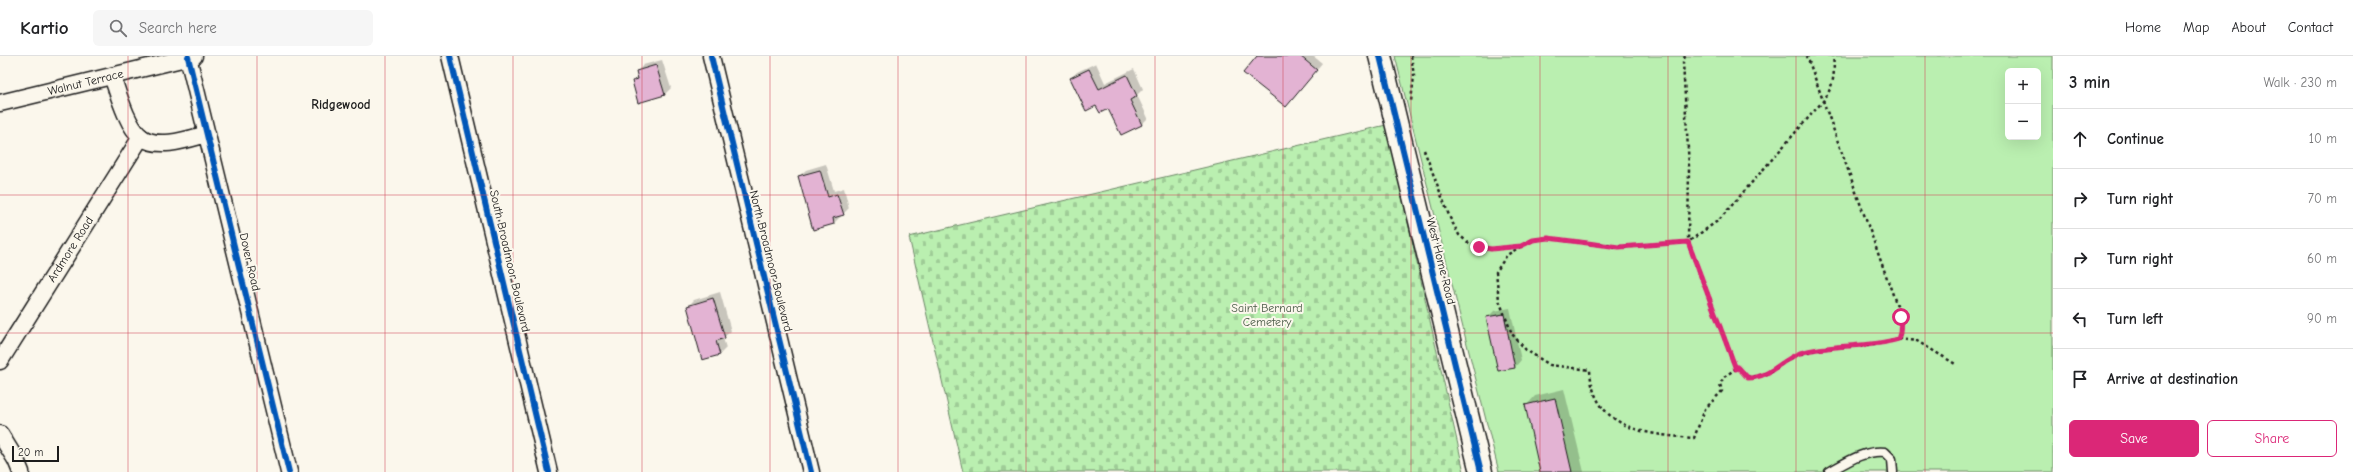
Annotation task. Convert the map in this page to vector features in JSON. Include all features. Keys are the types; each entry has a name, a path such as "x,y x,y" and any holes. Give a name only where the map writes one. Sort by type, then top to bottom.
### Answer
{"street":[{"name":"South Broadmoor Boulevard","path":"450,56 549,472"},
{"name":"North Broadmoor Boulevard","path":"710,56 811,472"},
{"name":"West Home Road","path":"1380,56 1481,472"},
{"name":"Walnut Terrace","path":"0,103 112,76 142,62 191,57"},
{"name":"Dover Road","path":"191,57 207,134 289,472"},
{"path":"112,76 131,123 141,137 158,143 184,141 207,134"},
{"name":"Ardmore Road","path":"0,361 141,137"},
{"path":"0,434 16,460 21,472"}],"lane":[{"path":"1829,472 1845,468 1864,454 1874,451 1885,452 1892,459 1893,472"}],"path":[{"path":"1411,56 1414,76 1412,107"},
{"path":"1685,56 1683,62 1689,167 1688,242 1736,369"},
{"path":"1807,56 1901,317 1898,339"},
{"path":"1833,56 1835,74 1831,89 1823,101 1719,220 1688,242 1619,247 1548,238 1533,240 1507,255 1496,272 1500,300 1512,334 1526,350 1550,365 1590,370 1591,387 1596,401 1613,418 1634,430 1664,436 1694,438 1705,409 1722,391 1720,384 1724,378 1738,367 1748,378 1754,378 1776,369 1792,357 1801,353 1852,345 1871,345 1898,339 1917,341 1957,365"},
{"path":"1422,144 1450,218 1459,235 1470,244 1479,247 1491,249 1521,246"}],"green space":[{"path":"1395,56 2053,56 2053,472 1499,472"},
{"name":"Saint Bernard Cemetery","path":"1386,125 1464,472 963,472 909,237"}],"building":[{"path":"1257,56 1300,56 1317,70 1286,107 1243,73"},
{"path":"656,65 665,95 638,103 632,81 638,79 636,71"},
{"path":"1089,69 1099,89 1127,75 1137,96 1130,100 1142,125 1121,135 1108,109 1100,113 1096,106 1086,111 1070,78"},
{"path":"820,170 828,197 837,194 844,215 833,218 834,224 813,230 798,176"},
{"path":"713,298 725,338 716,341 720,355 702,360 687,306"},
{"path":"1504,314 1515,368 1498,371 1486,317"},
{"path":"1555,398 1572,472 1540,472 1525,405"}],"cycle path":[{"path":"450,56 549,472"},
{"path":"711,56 811,472"},
{"path":"1380,56 1481,472"},
{"path":"188,57 289,472"}],"district":[{"name":"Ridgewood","path":"341,104"}],"route":[{"path":"1479,247 1491,249 1521,246 1533,240 1548,238 1619,247 1688,242 1736,369 1738,367 1748,378 1762,376 1801,353 1852,345 1871,345 1898,339 1902,327 1901,317"}]}
